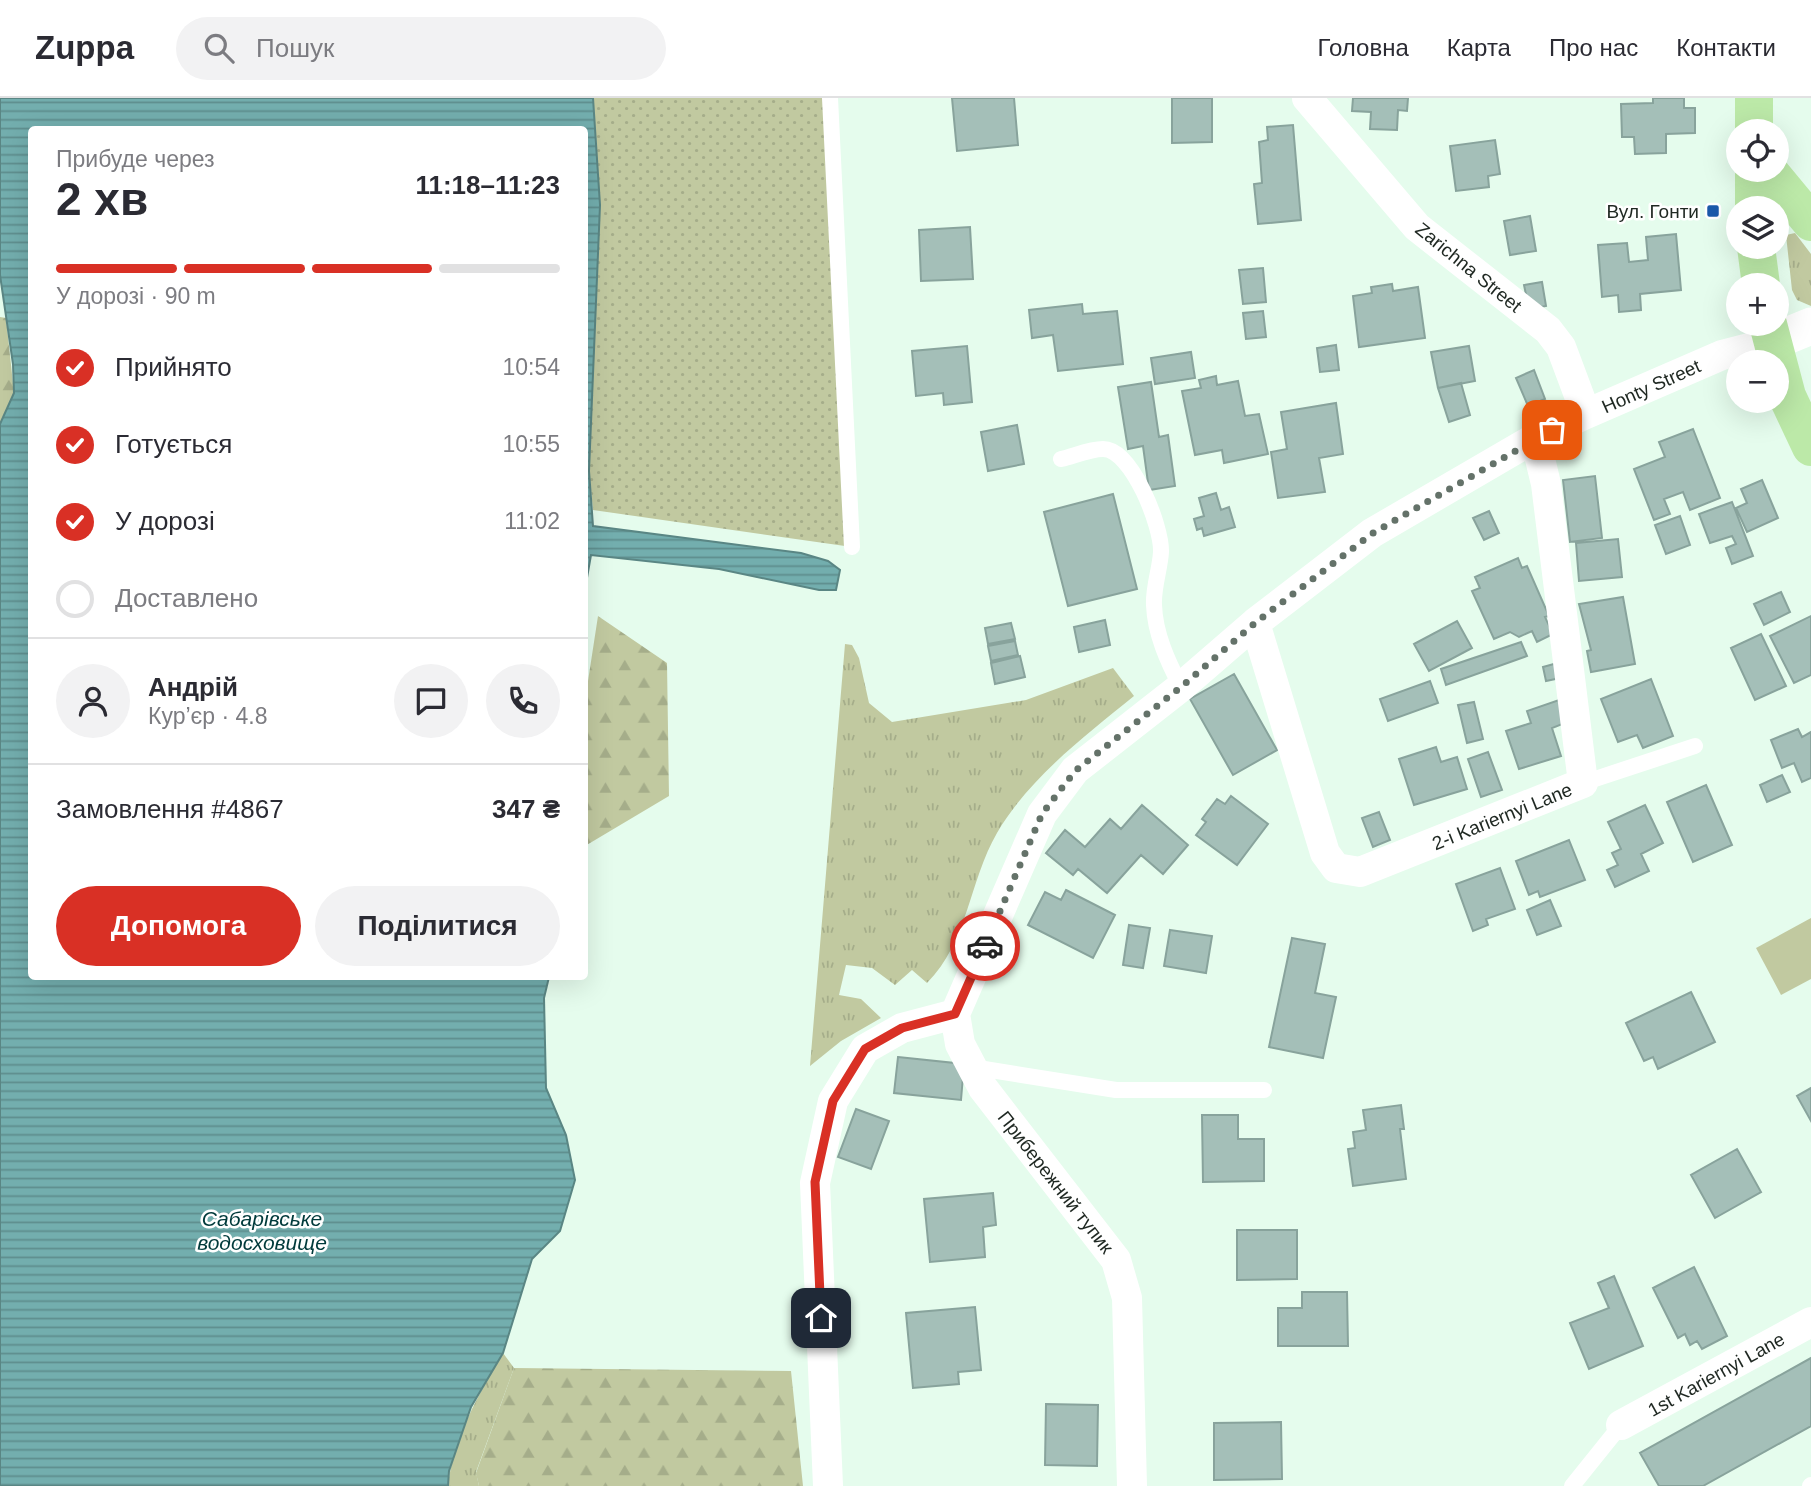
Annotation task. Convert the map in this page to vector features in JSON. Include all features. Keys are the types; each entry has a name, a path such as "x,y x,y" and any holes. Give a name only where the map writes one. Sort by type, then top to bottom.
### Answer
{"main road":[{"path":"1754,98 1754,119"},
{"path":"1778,182 1811,222"},
{"path":"1771,336 1787,396 1811,447"}],"street":[{"name":"Zarichna Street","path":"1307,98 1417,227 1548,330 1561,347 1586,414"},
{"name":"Honty Street","path":"1789,330 1811,326"},
{"name":"Honty Street","path":"955,1014 1042,814 1075,771 1181,687 1255,623 1373,533 1535,439 1763,336"},
{"name":"2-i Kariernyi Lane","path":"1255,623 1325,853 1336,867 1360,872 1583,783 1546,484 1535,439"},
{"name":"Прибережний тупик","path":"955,1014 960,1044 970,1066 1116,1260 1127,1298 1132,1486"},
{"path":"829,1484 815,1182 833,1101 865,1049 902,1028 955,1014"},
{"name":"1st Kariernyi Lane","path":"1621,1425 1811,1322"}],"lane":[{"path":"830,98 852,547"},
{"path":"1061,459 1104,449 1118,454 1133,472 1154,517 1161,549 1154,606 1164,653 1181,687"},
{"path":"1583,783 1695,746"},
{"path":"970,1066 1116,1090 1264,1090"},
{"path":"1572,1486 1621,1425"}],"green space":[{"path":"593,98 830,98 852,547 593,510 589,471 600,205"},
{"path":"1795,233 1811,254 1811,306 1797,300 1792,290 1789,234"},
{"path":"0,317 6,318 14,393 0,424"},
{"path":"598,616 667,663 669,796 588,844 588,681"},
{"path":"845,644 852,645 859,658 869,703 892,722 1026,700 1113,668 1134,696 1060,758 1010,813 988,852 951,949 941,967 927,983 912,970 895,985 872,968 846,965 839,995 861,999 881,1018 841,1041 810,1066"},
{"path":"1811,918 1811,979 1781,995 1756,948"},
{"path":"503,1353 514,1368 476,1472 479,1486 448,1486 461,1434 476,1400"},
{"path":"514,1368 791,1371 803,1486 479,1486 476,1473"}],"water":[{"name":"Сабарівське водосховище","path":"0,98 593,98 600,205 589,471 593,526 801,553 828,561 840,570 836,590 819,590 719,569 591,555 588,572 588,126 28,126 28,980 548,980 544,998 546,1088 566,1135 575,1180 560,1231 532,1259 503,1353 471,1407 449,1471 448,1486 0,1486 0,424 14,393 13,364 0,275"}],"building":[{"path":"952,98 1014,98 1018,145 957,151"},
{"path":"1172,98 1212,98 1212,142 1172,143"},
{"path":"1353,98 1408,98 1407,111 1398,110 1397,130 1370,129 1371,112 1352,111"},
{"path":"1653,98 1684,98 1684,108 1695,108 1695,133 1666,134 1666,153 1635,154 1634,137 1622,137 1621,104 1653,103"},
{"path":"1293,125 1301,220 1258,224 1254,184 1262,183 1259,142 1268,140 1267,127"},
{"path":"1495,140 1500,174 1488,176 1489,187 1456,191 1450,146"},
{"path":"1530,216 1536,251 1510,255 1504,221"},
{"path":"970,227 973,279 921,281 919,230"},
{"path":"1676,234 1681,290 1640,294 1641,310 1619,312 1618,295 1602,297 1598,245 1627,243 1629,262 1648,260 1646,237"},
{"path":"1263,268 1266,302 1243,304 1239,270"},
{"path":"1542,282 1546,306 1529,309 1524,285"},
{"path":"1392,284 1393,291 1418,287 1425,338 1359,347 1353,296 1372,293 1371,287"},
{"path":"1082,304 1083,314 1117,311 1123,364 1058,371 1053,335 1032,338 1029,310"},
{"path":"1263,311 1266,337 1246,339 1243,313"},
{"path":"1336,345 1339,370 1320,372 1317,348"},
{"path":"967,346 972,402 944,405 943,393 916,396 912,351"},
{"path":"1469,346 1475,381 1438,388 1431,352"},
{"path":"1191,352 1195,378 1155,384 1151,358"},
{"path":"1534,370 1545,399 1528,406 1516,378"},
{"path":"1216,376 1217,385 1238,381 1245,416 1259,414 1268,454 1224,463 1222,450 1195,455 1182,391 1201,388 1199,380"},
{"path":"1151,382 1159,437 1168,435 1175,486 1149,490 1143,446 1128,449 1118,387"},
{"path":"1461,383 1470,415 1449,422 1438,388"},
{"path":"1336,403 1343,454 1319,458 1325,492 1278,498 1271,452 1287,449 1281,412"},
{"path":"1017,425 1024,464 988,471 981,432"},
{"path":"1693,429 1720,498 1690,510 1683,492 1664,499 1670,514 1654,520 1634,469 1665,457 1659,442"},
{"path":"1595,476 1602,538 1570,542 1563,480"},
{"path":"1762,480 1778,518 1747,532 1736,508 1747,503 1741,489"},
{"path":"1216,493 1221,510 1229,507 1235,527 1204,536 1202,528 1197,530 1194,519 1204,516 1199,498"},
{"path":"1113,494 1137,589 1068,606 1044,512"},
{"path":"1732,502 1753,556 1732,564 1726,548 1736,544 1732,536 1710,543 1699,514"},
{"path":"1489,511 1499,533 1484,540 1473,518"},
{"path":"1680,516 1690,545 1666,554 1655,525"},
{"path":"1618,539 1622,577 1579,581 1576,543"},
{"path":"1518,558 1522,568 1527,566 1549,616 1545,617 1553,634 1537,642 1532,631 1519,637 1510,632 1494,639 1472,591 1480,588 1475,577"},
{"path":"1781,592 1790,612 1764,625 1754,604"},
{"path":"1623,597 1635,664 1591,672 1587,651 1591,650 1579,604"},
{"path":"1811,616 1811,675 1794,683 1770,636"},
{"path":"1105,620 1110,645 1079,652 1074,627"},
{"path":"1457,621 1472,648 1429,671 1414,644"},
{"path":"1011,623 1015,639 988,644 985,628"},
{"path":"1761,634 1786,686 1755,700 1731,648"},
{"path":"1015,641 1018,655 991,661 988,646"},
{"path":"1521,642 1527,656 1446,685 1441,669"},
{"path":"1020,656 1025,677 995,684 991,663"},
{"path":"1561,662 1565,677 1546,681 1543,667"},
{"path":"1234,674 1277,750 1233,775 1190,699"},
{"path":"1651,679 1673,736 1643,748 1637,735 1618,742 1601,699"},
{"path":"1430,681 1438,703 1388,721 1380,699"},
{"path":"1562,699 1570,721 1552,728 1561,756 1519,769 1506,731 1531,723 1527,711"},
{"path":"1474,702 1483,739 1467,743 1458,705"},
{"path":"1798,729 1802,737 1811,732 1811,778 1802,782 1794,763 1782,768 1771,740"},
{"path":"1436,747 1441,762 1457,757 1467,789 1414,805 1399,759"},
{"path":"1488,752 1502,790 1481,797 1468,759"},
{"path":"1782,775 1790,792 1767,802 1760,785"},
{"path":"1706,785 1732,845 1693,862 1667,802"},
{"path":"1231,796 1268,824 1237,865 1196,835 1206,822 1202,819 1217,799 1225,804"},
{"path":"1142,805 1188,845 1163,874 1141,855 1107,893 1078,869 1073,875 1046,853 1065,830 1085,847 1110,819 1121,829"},
{"path":"1645,805 1663,843 1641,854 1649,871 1615,887 1607,870 1618,865 1612,853 1621,849 1608,822"},
{"path":"1379,812 1390,840 1373,847 1362,818"},
{"path":"1569,840 1585,880 1540,897 1538,891 1529,895 1516,861"},
{"path":"1500,868 1515,909 1486,919 1488,925 1473,931 1456,884"},
{"path":"1066,890 1115,915 1093,958 1028,925 1045,892 1061,900"},
{"path":"1550,900 1561,926 1537,935 1527,910"},
{"path":"1129,925 1150,928 1143,968 1123,965"},
{"path":"1170,930 1212,936 1206,973 1164,966"},
{"path":"1292,938 1325,944 1315,993 1336,997 1323,1058 1269,1047"},
{"path":"1691,992 1715,1042 1658,1069 1653,1057 1644,1061 1626,1023"},
{"path":"898,1057 964,1064 961,1100 894,1093"},
{"path":"1811,1088 1811,1121 1797,1096"},
{"path":"1401,1105 1404,1129 1400,1129 1406,1179 1353,1186 1348,1149 1355,1148 1353,1132 1366,1130 1363,1110"},
{"path":"856,1109 889,1121 871,1169 838,1157"},
{"path":"1202,1115 1238,1115 1238,1139 1264,1139 1264,1181 1203,1182"},
{"path":"1737,1149 1761,1192 1715,1218 1691,1175"},
{"path":"993,1193 996,1225 983,1227 985,1257 930,1262 924,1199"},
{"path":"1237,1230 1297,1230 1297,1279 1237,1280"},
{"path":"1694,1267 1727,1336 1702,1349 1697,1341 1690,1345 1685,1334 1678,1338 1653,1288"},
{"path":"1614,1276 1643,1346 1589,1369 1570,1323 1609,1308 1598,1283"},
{"path":"1302,1292 1347,1292 1348,1346 1278,1346 1278,1308 1302,1308"},
{"path":"975,1307 981,1370 958,1372 959,1384 913,1388 906,1313"},
{"path":"1811,1358 1811,1426 1703,1486 1659,1486 1640,1453"},
{"path":"1046,1404 1098,1405 1097,1466 1045,1465"},
{"path":"1281,1422 1282,1479 1214,1480 1214,1423"}],"way so far":[{"path":"985,946 1042,814 1075,771 1181,687 1255,623 1373,533 1552,430"}],"place":[{"name":"Вул. Гонти","path":"1713,211"}],"route":[{"path":"821,1318 815,1182 833,1101 865,1049 902,1028 955,1014 985,946"}]}
